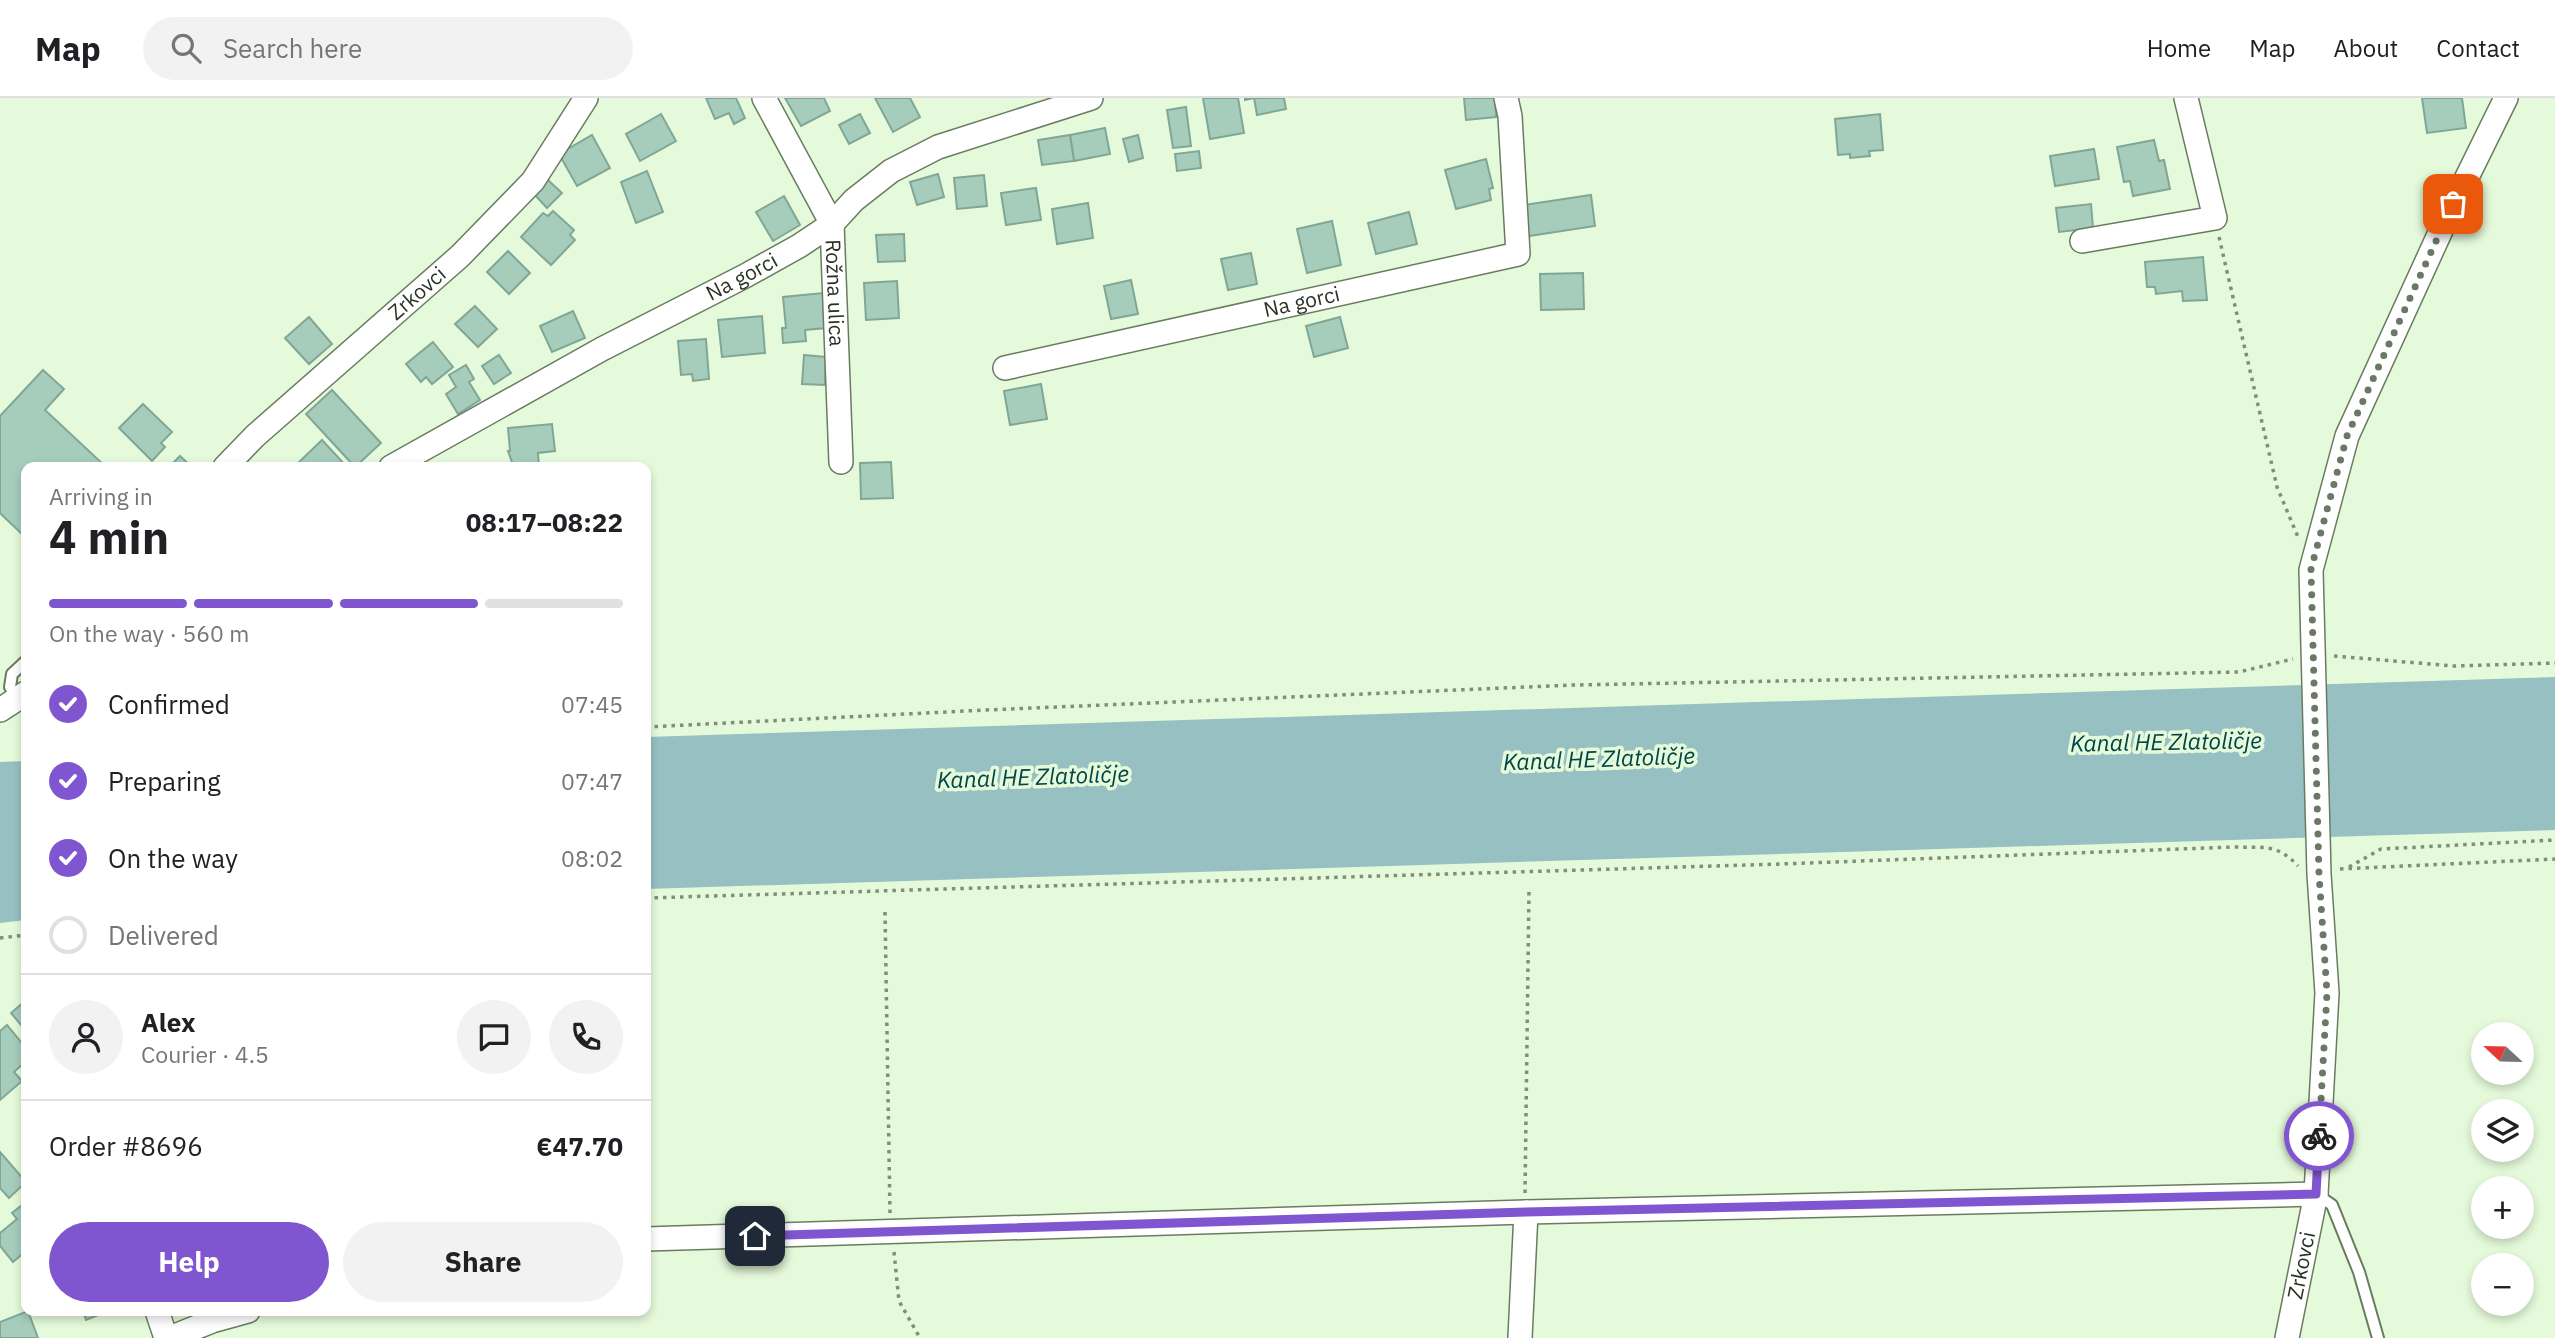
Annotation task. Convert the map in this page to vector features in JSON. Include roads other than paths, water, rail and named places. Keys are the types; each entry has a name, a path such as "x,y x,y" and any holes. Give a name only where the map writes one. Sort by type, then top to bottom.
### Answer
{"street":[{"name":"Zrkovci","path":"230,462 255,436 460,256 533,181 586,98"},
{"name":"Rožna ulica","path":"764,98 832,224 841,462"},
{"name":"Na gorci","path":"400,462 602,349 756,270 832,224 855,200 891,171 937,147 1091,98"},
{"name":"Na gorci","path":"1004,368 1518,254 1510,116 1506,98"},
{"path":"2082,241 2215,218 2186,98"},
{"name":"Zrkovci","path":"2287,1338 2316,1194 2327,993 2319,874 2311,569 2347,436 2442,226 2506,98"},
{"path":"651,1239 1526,1212 2316,1194"},
{"path":"1520,1338 1526,1212"},
{"path":"159,1316 168,1338 230,1316"}],"lane":[{"path":"17,702 10,687 12,674 21,666"},
{"path":"2316,1194 2332,1205 2359,1272 2378,1338"}],"water":[{"name":"Kanal HE Zlatoličje","path":"2555,677 2555,830 651,889 651,737"},
{"path":"21,761 21,921 0,923 0,762"}]}
